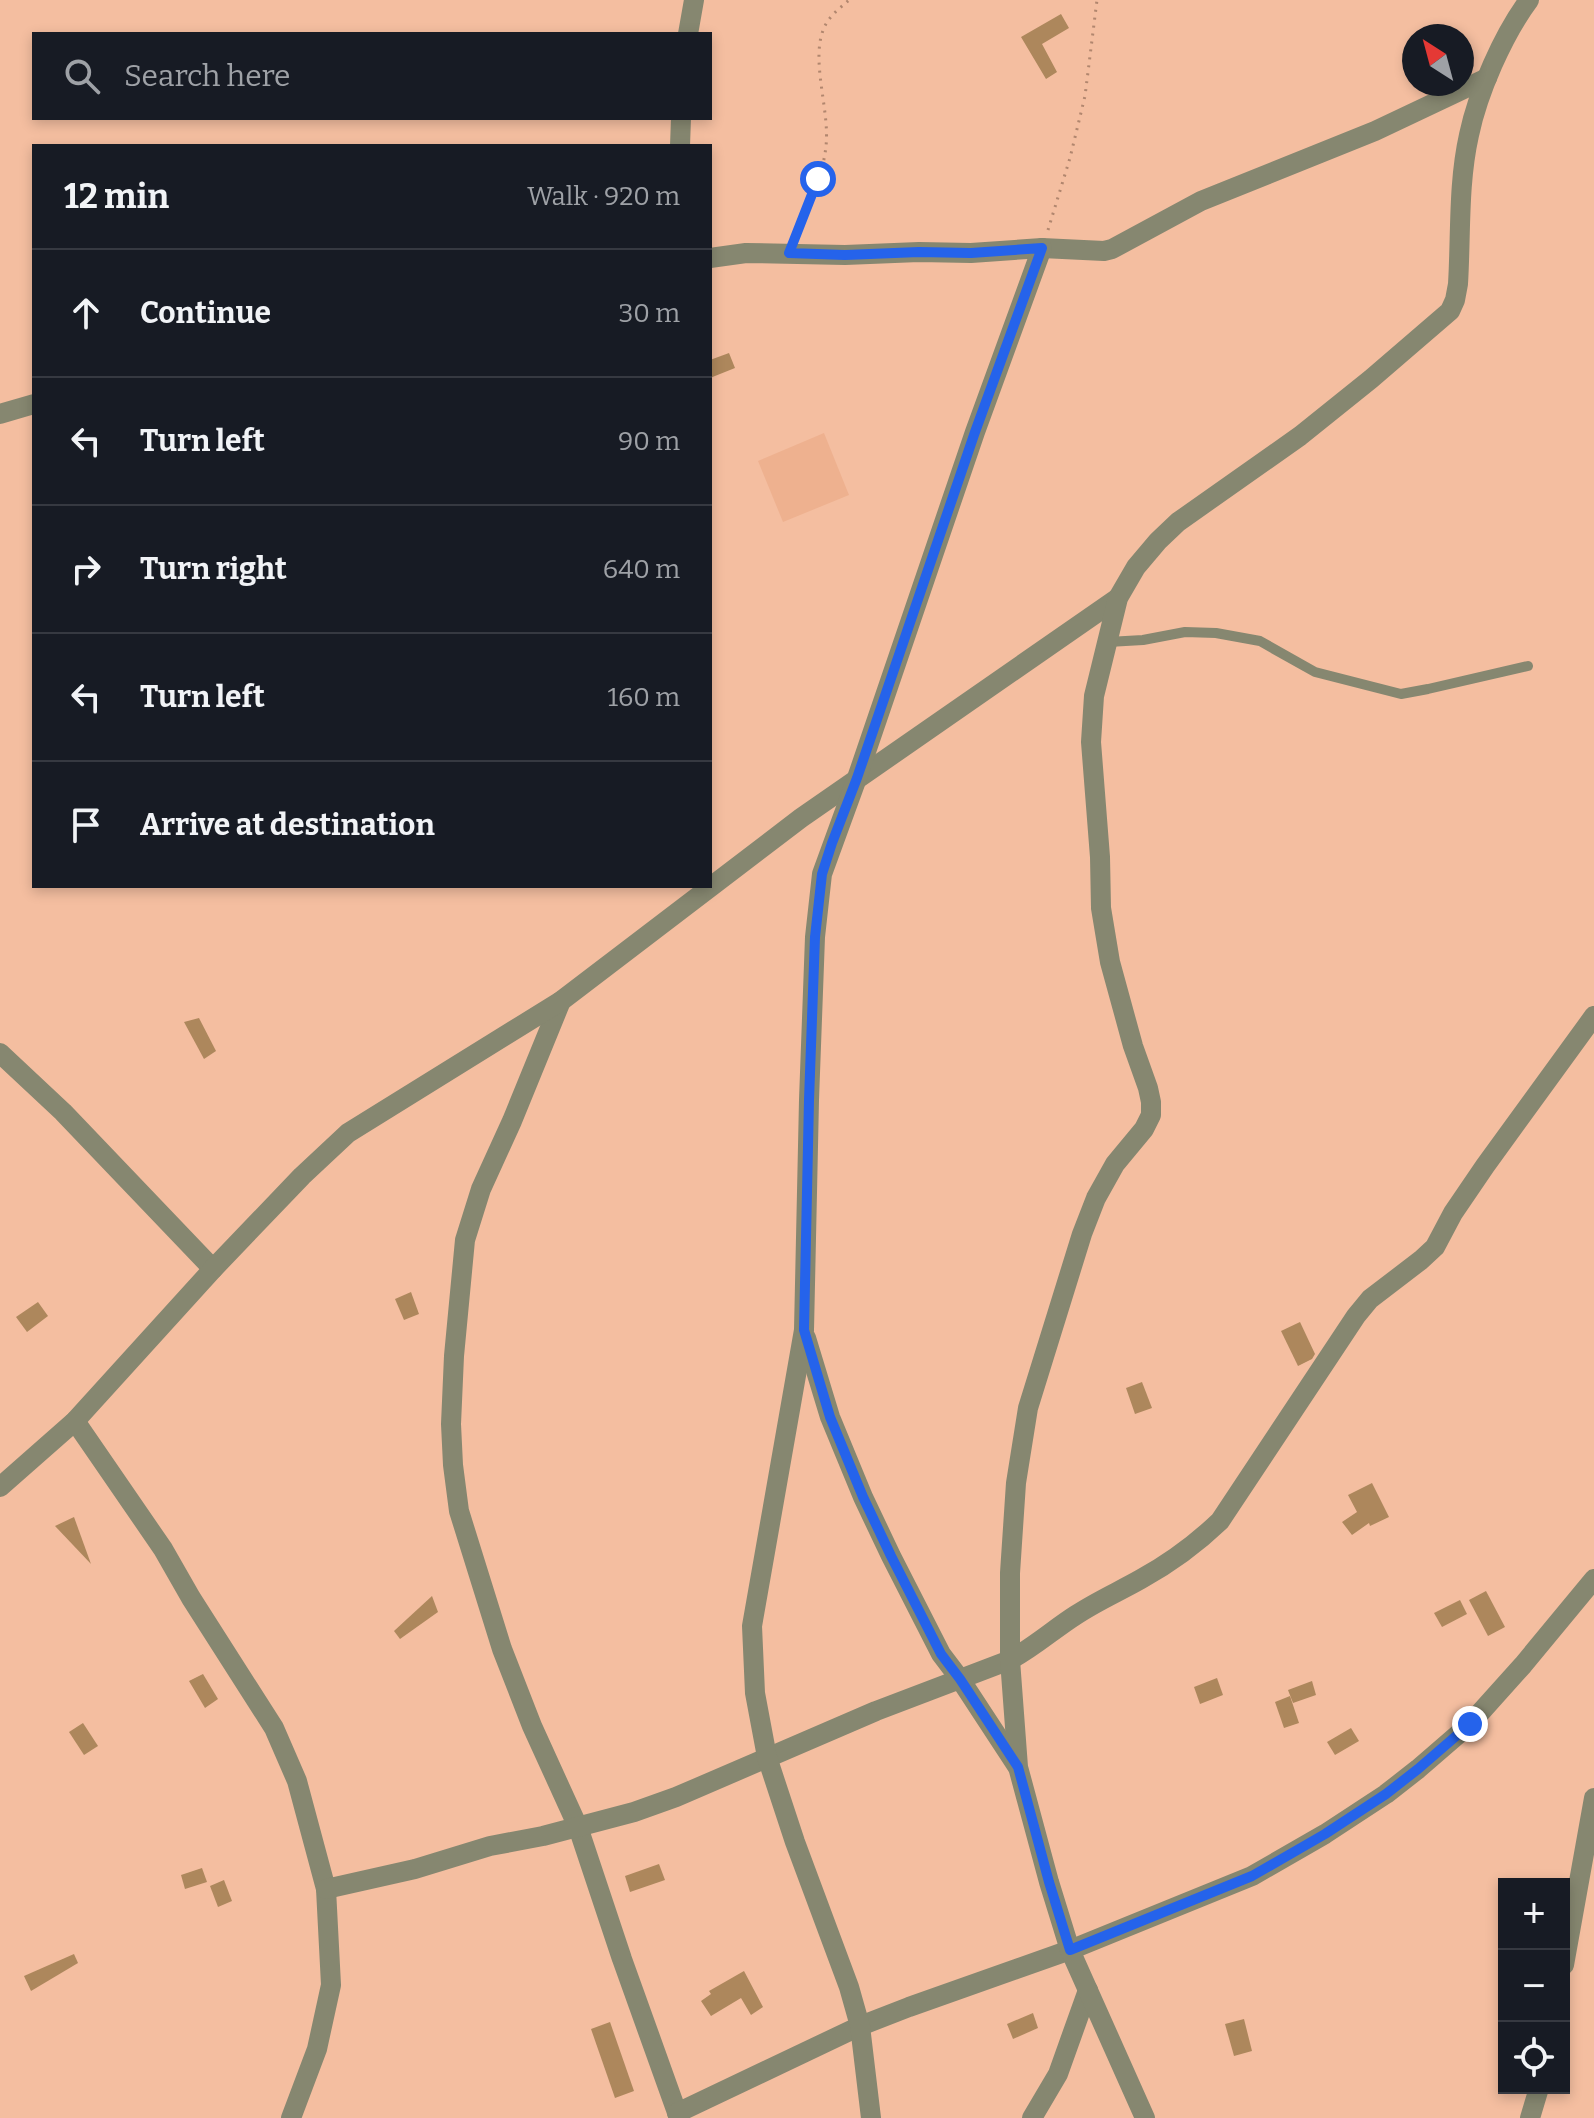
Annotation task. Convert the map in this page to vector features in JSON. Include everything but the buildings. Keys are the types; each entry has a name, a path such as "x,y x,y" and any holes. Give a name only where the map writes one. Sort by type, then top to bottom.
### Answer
{"street":[{"path":"688,32 694,0"},
{"path":"1145,2118 1070,1950 1049,1882 1018,1767 1010,1660 1010,1573 1016,1483 1028,1408 1096,1198 1115,1164 1144,1129 1151,1115 1148,1088 1110,962 1101,908 1091,742 1094,696 1118,598 1136,567 1158,541 1178,522 1300,436 1450,311 1458,284 1462,189 1469,134 1487,78 1512,22 1529,0"},
{"path":"712,258 746,253 845,255 971,253 1042,248 1093,252 1112,249 1201,201 1375,131 1487,78"},
{"path":"680,144 681,120"},
{"path":"871,2118 860,2026 849,1987 767,1757 755,1693 752,1626 804,1330 809,1100 819,890 832,843 1042,248"},
{"path":"0,414 32,405"},
{"path":"712,886 857,778 1118,598"},
{"path":"0,1487 75,1421 213,1269 348,1133 561,1001 709,888"},
{"path":"561,1001 481,1189 465,1240 454,1356 453,1465 459,1511 486,1604 532,1726 578,1827 678,2115 860,2026 1070,1950 1252,1876 1325,1834 1386,1794 1470,1724 1594,1579"},
{"path":"326,1889 415,1869 490,1846 578,1827 676,1797 876,1711 1010,1660 1078,1613 1177,1557 1220,1521 1356,1316 1377,1293 1435,1247 1477,1178 1594,1016"},
{"path":"0,1053 63,1112 213,1269"},
{"path":"804,1330 830,1417 863,1497 941,1654 1018,1767"},
{"path":"75,1421 163,1549 274,1728 297,1781 326,1889 331,1985 317,2049 291,2118"},
{"path":"1567,1950 1594,1798"},
{"path":"1032,2118 1058,2074 1088,1990"},
{"path":"1530,2118 1537,2094"}],"lane":[{"path":"1108,642 1143,640 1185,632 1216,633 1260,641 1315,672 1401,694 1528,666"}],"path":[{"path":"789,253 826,151 828,130 818,51 824,27 849,0"},
{"path":"1042,248 1058,202 1085,96 1097,0"}],"shaded area":[{"path":"824,433 849,495 783,522 758,461"}],"route":[{"path":"818,179 789,253 971,253 1042,248 832,843 819,890 809,1100 804,1330 830,1417 863,1497 941,1654 1018,1767 1070,1950 1252,1876 1386,1794 1470,1724"}]}
